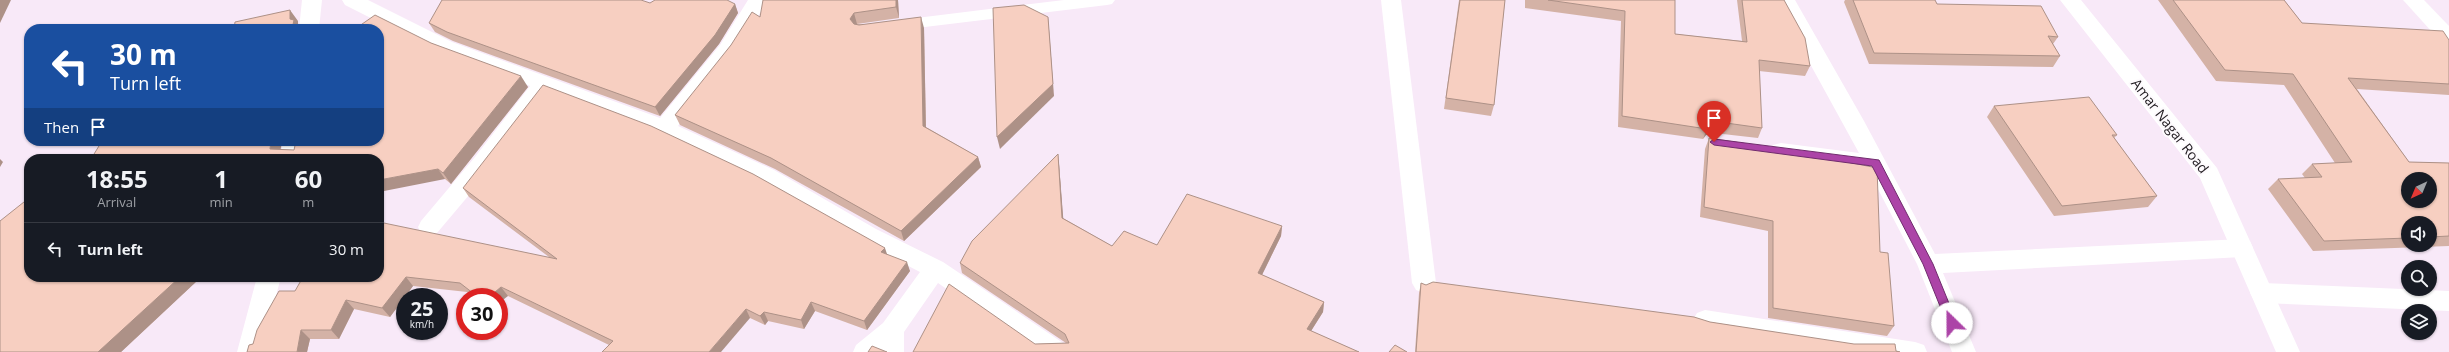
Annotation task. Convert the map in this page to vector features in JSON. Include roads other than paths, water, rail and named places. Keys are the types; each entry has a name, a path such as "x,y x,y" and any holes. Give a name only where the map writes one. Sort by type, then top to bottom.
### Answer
{"street":[{"path":"310,24 312,0"},
{"path":"352,0 445,47 664,128 766,176 868,235 935,269 1057,352"},
{"path":"664,128 722,58 745,25 758,0"},
{"path":"1391,0 1424,283"},
{"path":"1785,0 1875,163 1928,264 1964,352"},
{"name":"Amar Nagar Road","path":"2070,0 2208,174 2288,352"},
{"path":"2413,0 2449,38"},
{"path":"429,227 483,163 544,83"},
{"path":"1760,148 1875,163"},
{"path":"1928,264 2242,248"},
{"path":"865,352 892,341 935,269"},
{"path":"249,352 268,282"},
{"path":"2262,293 2449,301"},
{"path":"1705,320 1915,352"}],"lane":[{"path":"886,26 1107,0"}]}
